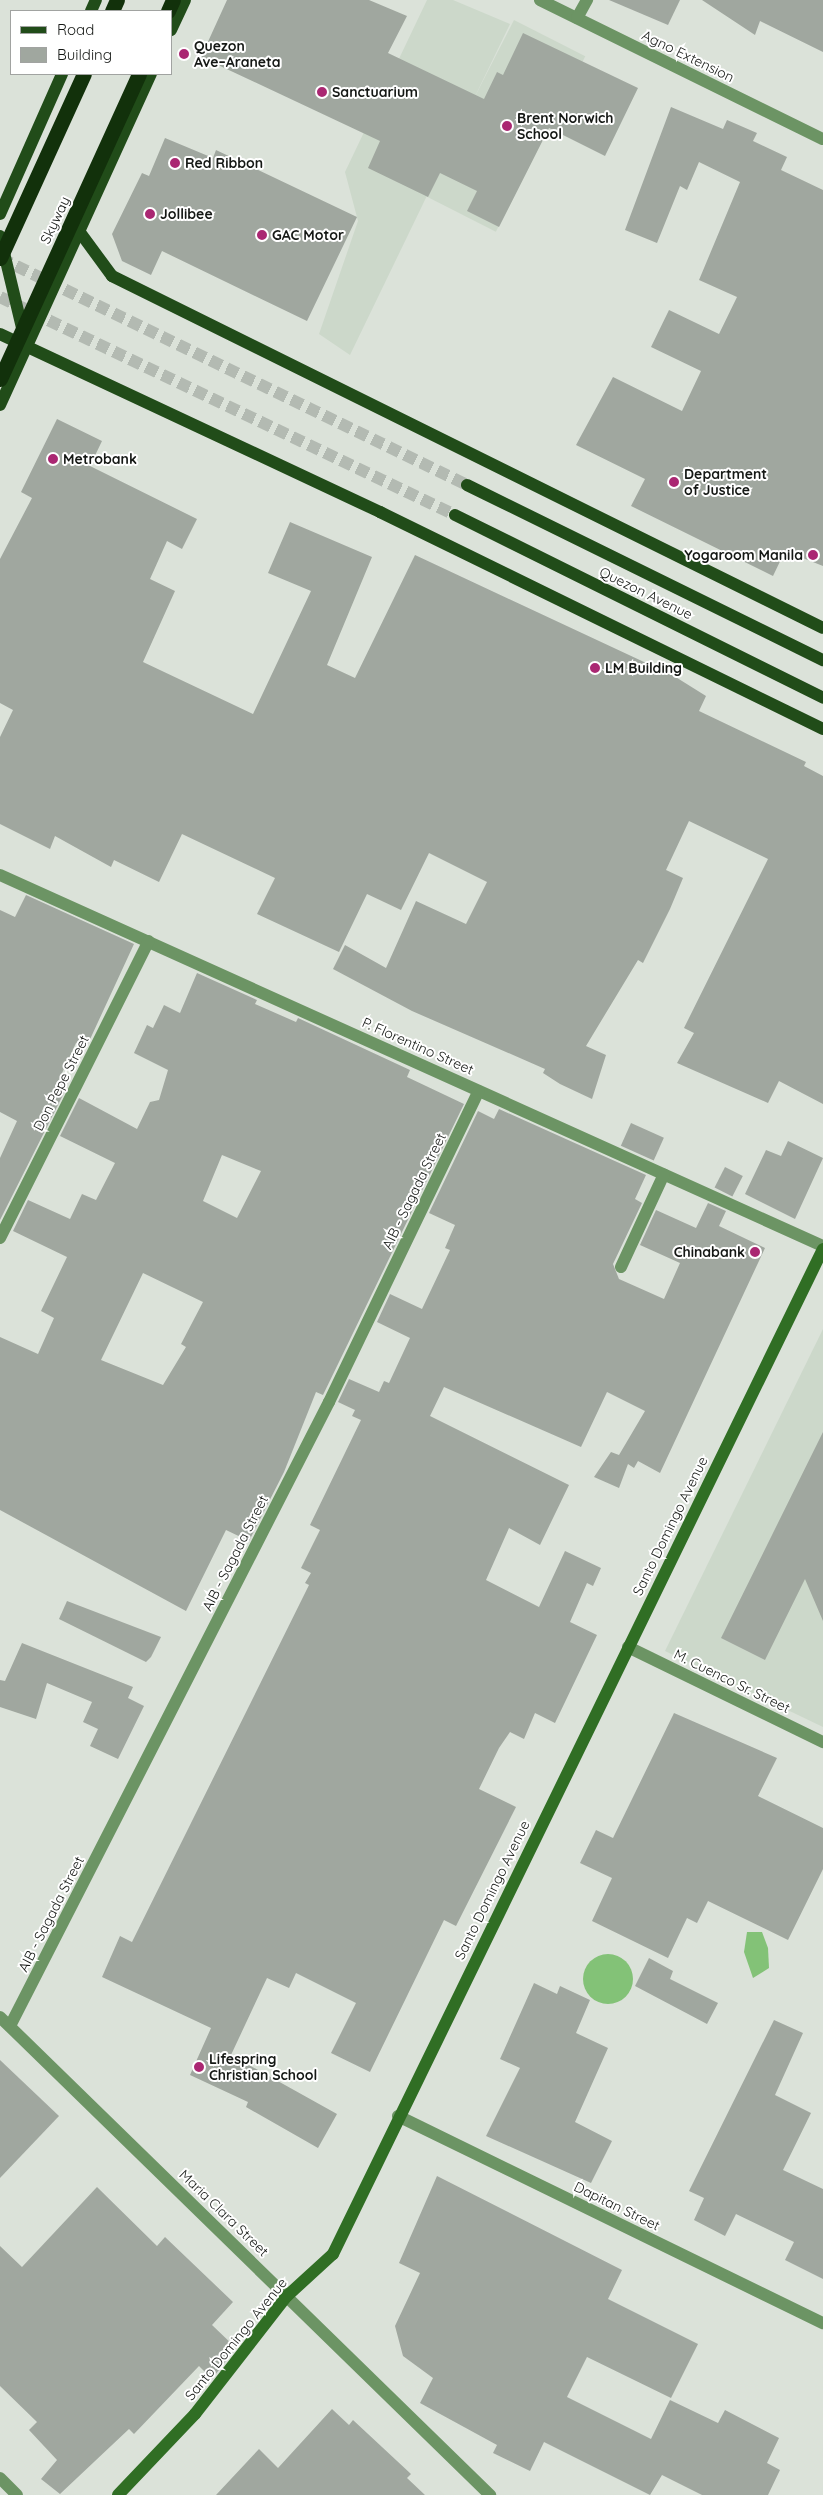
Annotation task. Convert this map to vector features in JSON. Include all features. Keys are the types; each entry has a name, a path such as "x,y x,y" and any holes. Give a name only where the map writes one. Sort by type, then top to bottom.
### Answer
{"highway":[{"path":"0,258 84,75"},
{"name":"Skyway","path":"0,379 139,75"}],"main road":[{"path":"172,28 185,0"},
{"path":"0,214 62,75"},
{"path":"0,405 151,75"},
{"path":"79,231 112,276 823,628"},
{"path":"0,236 27,347"},
{"path":"0,334 380,512 823,729"},
{"name":"Quezon Avenue","path":"467,484 823,660"},
{"name":"Quezon Avenue","path":"455,515 823,698"},
{"name":"Santo Domingo Avenue","path":"118,2495 194,2414 287,2296 332,2254 823,1247"}],"street":[{"name":"Agno Extension","path":"540,0 823,139"},
{"path":"577,18 587,0"},
{"name":"P. Florentino Street","path":"0,875 823,1247"},
{"name":"Don Pepe Street","path":"0,1238 149,941"},
{"name":"AIB - Sagada Street","path":"10,2026 329,1402 479,1091"},
{"path":"621,1267 664,1174"},
{"name":"M. Cuenco Sr. Street","path":"628,1647 823,1742"},
{"name":"Maria Clara Street","path":"0,2017 490,2495"},
{"name":"Dapitan Street","path":"398,2116 823,2323"},
{"path":"0,2478 17,2495"}],"shaded area":[{"path":"427,0 453,0 510,24 350,355 319,334 358,221 345,172"},
{"name":"Brent Norwich School","path":"514,20 585,56 496,232 425,196"},
{"path":"823,1329 823,1727 665,1651"},
{"path":"747,1932 762,1932 768,1948 769,1968 753,1978 744,1952"},
{"path":"603,1954 613,1954 626,1961 633,1974 633,1984 626,1997 613,2004 603,2004 594,2000 587,1993 583,1984 583,1974 587,1965 594,1958"}],"building":[{"path":"227,0 369,0 407,16 388,53 484,99 497,72 503,75 523,33 638,88 605,156 549,128 499,227 467,211 477,191 440,173 428,197 368,168 380,141 201,57"},
{"path":"609,0 680,0 668,25"},
{"path":"702,0 823,0 823,52 760,21 755,35"},
{"path":"671,107 723,129 727,120 757,133 753,141 787,157 781,170 823,190 823,566 785,551 773,576 631,506 645,479 576,445 613,377 682,411 701,371 651,347 669,310 719,334 737,297 699,280 740,182 699,162 687,190 680,186 657,243 625,230"},
{"name":"GAC Motor","path":"165,138 213,158 216,150 357,217 307,321 162,251 151,275 122,261 112,234 142,173 149,176"},
{"path":"57,419 102,441 90,466 197,519 182,549 167,541 150,579 175,591 143,662 253,714 311,591 268,573 290,522 372,557 327,665 355,678 415,555 674,676 706,696 699,711 806,762 804,766 823,776 823,1104 779,1081 768,1103 677,1063 694,1033 684,1028 768,859 689,821 666,870 683,878 670,909 643,963 638,960 586,1046 606,1055 592,1099 560,1084 543,1073 545,1069 412,1011 333,969 345,945 386,968 416,901 466,924 487,882 429,853 401,910 367,894 339,952 257,914 275,878 182,834 159,882 114,860 111,867 55,836 50,849 0,824 0,737 13,710 0,703 0,559 32,498 21,492"},
{"path":"26,895 134,944 86,1048 76,1043 56,1086 65,1091 0,1220 0,1158 17,1121 0,1112 0,910 15,917"},
{"path":"197,973 257,1000 255,1004 296,1022 298,1018 410,1070 407,1077 464,1104 323,1395 316,1392 284,1472 249,1541 226,1530 186,1611 0,1510 0,1337 38,1354 54,1318 41,1311 67,1257 13,1231 28,1200 70,1219 82,1194 96,1200 115,1163 60,1136 79,1098 137,1129 150,1102 159,1100 168,1070 134,1053 147,1025 153,1028 164,1005 180,1013","holes":["222,1155 261,1171 237,1218 203,1201","143,1273 203,1302 181,1344 186,1347 163,1385 101,1360"]},
{"path":"499,1109 646,1175 635,1199 642,1203 613,1264 619,1279 664,1299 680,1263 640,1245 656,1210 696,1228 708,1203 726,1211 719,1226 765,1248 660,1473 638,1461 634,1468 628,1464 619,1488 594,1477 611,1452 619,1455 645,1411 607,1392 581,1447 444,1387 430,1416 569,1485 540,1545 509,1528 486,1580 539,1607 565,1551 601,1568 593,1586 587,1583 570,1622 597,1635 555,1723 535,1713 524,1739 510,1732 499,1748 479,1789 516,1807 456,1926 444,1920 370,2072 331,2053 356,2003 296,1973 289,1988 267,1978 231,2055 337,2114 318,2148 246,2107 248,2102 190,2075 211,2028 102,1977 120,1936 132,1942 309,1585 305,1583 311,1573 301,1568 320,1530 310,1525 361,1420 352,1416 355,1410 338,1402 349,1379 379,1392 384,1381 389,1383 410,1338 377,1322 390,1294 422,1309 450,1250 445,1248 455,1225 429,1213 478,1111 494,1119"},
{"path":"631,1123 664,1138 654,1160 621,1146"},
{"path":"788,1141 823,1158 795,1219 745,1194 766,1150 781,1156"},
{"path":"725,1167 743,1176 732,1197 715,1187"},
{"path":"823,1432 823,1621 805,1579 765,1660 721,1638"},
{"path":"67,1601 161,1637 151,1657 146,1662 59,1619"},
{"path":"22,1643 133,1687 128,1698 144,1706 118,1759 90,1746 98,1729 83,1722 92,1702 47,1683 36,1719 0,1707 0,1680 5,1681"},
{"path":"674,1713 777,1758 758,1796 823,1828 823,1869 788,1940 708,1901 697,1923 687,1918 668,1958 592,1921 612,1878 580,1863 596,1830 613,1838"},
{"path":"649,1958 673,1971 670,1979 718,2003 707,2024 635,1986"},
{"path":"534,1983 557,1994 560,1986 590,2000 576,2033 608,2048 575,2122 612,2141 591,2183 486,2136 520,2068 500,2059"},
{"path":"774,2020 803,2033 775,2095 811,2113 783,2170 823,2189 823,2279 785,2260 794,2242 736,2214 725,2236 694,2220 704,2198 689,2191"},
{"path":"0,2060 59,2116 0,2178"},
{"path":"437,2176 622,2270 608,2299 698,2344 671,2398 587,2357 567,2397 651,2439 670,2400 718,2423 725,2410 779,2438 767,2463 780,2470 768,2495 702,2495 662,2475 650,2495 544,2442 530,2471 493,2453 497,2445 420,2403 433,2378 403,2356 395,2326 420,2273 399,2263"},
{"path":"97,2187 157,2246 165,2237 233,2302 212,2325 236,2348 212,2379 199,2366 134,2434 129,2429 60,2494 41,2479 57,2460 29,2430 37,2422 0,2386 0,2246 22,2267"},
{"path":"332,2409 349,2425 353,2420 411,2474 407,2478 425,2495 216,2495 259,2449 278,2468"}],"tunnel":[{"path":"0,258 467,485"},
{"path":"0,297 455,515"}],"place":[{"name":"Quezon Ave–Araneta","path":"184,54"},
{"name":"Sanctuarium","path":"322,92"},
{"name":"Brent Norwich School","path":"507,126"},
{"name":"Red Ribbon","path":"175,163"},
{"name":"Jollibee","path":"150,214"},
{"name":"GAC Motor","path":"262,235"},
{"name":"Metrobank","path":"53,459"},
{"name":"Department of Justice","path":"674,482"},
{"name":"Yogaroom Manila","path":"813,555"},
{"name":"LM Building","path":"595,668"},
{"name":"Chinabank","path":"755,1252"},
{"name":"Lifespring Christian School","path":"199,2067"}]}
